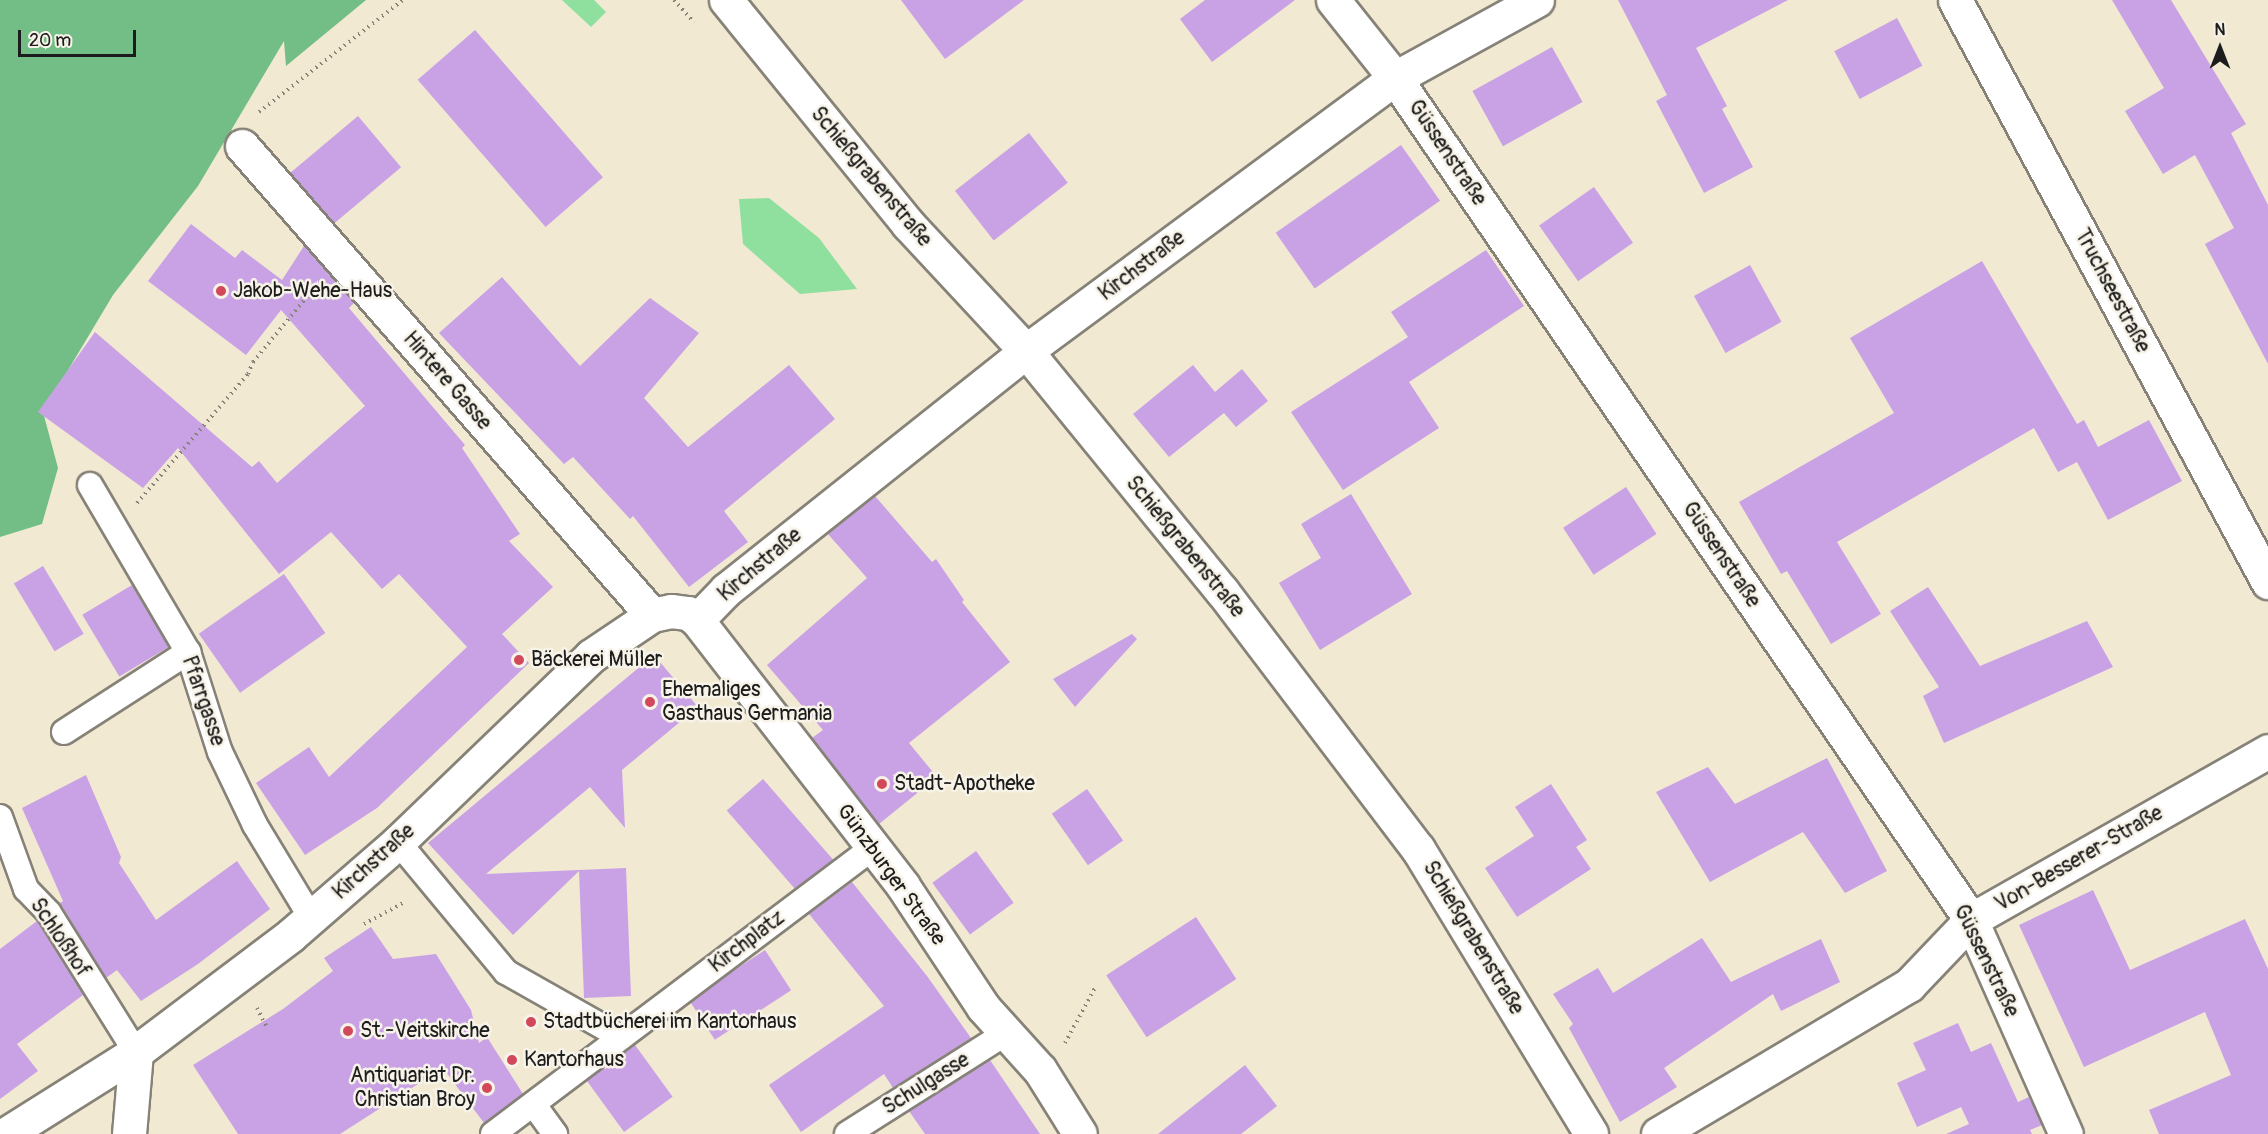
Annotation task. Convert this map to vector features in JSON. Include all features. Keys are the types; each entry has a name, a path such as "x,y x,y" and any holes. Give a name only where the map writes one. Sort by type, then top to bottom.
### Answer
{"street":[{"name":"Schießgrabenstraße","path":"726,0 908,224 1026,351 1222,591 1418,849 1591,1134"},
{"name":"Güssenstraße","path":"1333,0 1395,78 1971,920 2066,1134"},
{"name":"Kirchstraße","path":"6,1134 136,1052 312,919 398,842 591,656 652,615 671,611 688,613 697,620 726,590 1026,351 1395,78 1537,0"},
{"name":"Truchseestraße","path":"1956,0 2268,582"},
{"name":"Hintere Gasse","path":"242,146 652,615"},
{"name":"Günzburger Straße","path":"697,620 874,847 983,1007 1040,1070 1080,1134"},
{"name":"Von-Besserer-Straße","path":"1658,1134 1910,985 1971,920 2268,751"},
{"path":"129,1134 136,1052"}],"lane":[{"name":"Pfarrgasse","path":"90,485 115,524 188,652 220,752 255,825 312,919"},
{"path":"63,732 188,652"},
{"name":"Schloßhof","path":"0,817 26,889 49,913 136,1052"},
{"path":"398,842 506,972 621,1037"},
{"name":"Kirchplatz","path":"493,1134 874,847"},
{"name":"Schulgasse","path":"847,1134 1006,1033"},
{"path":"534,1105 555,1134"}],"path":[{"path":"242,146 231,134 403,0"},
{"path":"674,0 697,26"},
{"path":"115,524 248,374 253,362 339,259"},
{"path":"1040,1070 1062,1049 1095,988"}],"green space":[{"path":"0,0 366,0 286,66 284,41 198,186 113,295 43,412 58,468 42,524 0,537"},
{"path":"562,0 594,0 606,12 591,27"},
{"path":"769,198 819,238 857,289 800,294 743,244 739,199"}],"building":[{"path":"901,0 1024,0 945,59"},
{"path":"1205,0 1295,0 1212,62 1180,19"},
{"path":"1618,0 1788,0 1696,48 1727,106 1722,109 1753,167 1704,193 1656,101 1667,95"},
{"path":"2112,0 2171,0 2246,124 2231,133 2268,205 2268,364 2205,244 2234,228 2195,155 2163,174 2125,111 2164,88"},
{"path":"1897,18 1922,66 1860,99 1834,51"},
{"path":"475,30 603,177 546,227 418,80"},
{"path":"1552,47 1583,102 1503,146 1472,91"},
{"path":"358,116 401,167 333,225 290,173"},
{"path":"1029,133 1068,183 994,241 955,191"},
{"path":"1401,145 1440,201 1315,288 1276,233"},
{"path":"1594,187 1633,243 1578,281 1539,225"},
{"path":"191,224 235,258 242,250 282,280 304,246 354,303 349,308 465,445 462,448 520,534 509,541 553,587 502,634 529,663 377,808 305,855 256,783 309,747 329,777 467,647 399,574 382,589 331,532 279,574 178,448 143,488 38,412 95,332 252,467 259,461 277,483 365,406 281,310 246,355 148,281"},
{"path":"1486,250 1524,306 1409,382 1439,428 1343,490 1291,412 1408,337 1391,312"},
{"path":"1982,261 2077,424 2084,420 2098,447 2149,420 2182,481 2108,520 2077,462 2058,472 2034,428 1837,542 1881,614 1831,644 1787,571 1781,574 1739,502 1894,413 1850,338"},
{"path":"1750,265 1782,322 1726,353 1694,296"},
{"path":"502,277 580,366 650,298 699,333 644,398 688,447 789,365 835,419 724,511 748,542 689,587 633,516 630,519 573,457 564,464 439,333"},
{"path":"1193,365 1215,392 1242,369 1268,401 1236,427 1224,413 1169,457 1133,414"},
{"path":"1626,487 1656,534 1594,575 1563,528"},
{"path":"1351,494 1412,594 1320,650 1279,583 1321,558 1301,524"},
{"path":"875,496 932,562 936,559 964,600 962,602 1010,662 909,743 937,777 879,824 812,738 823,730 767,665 867,578 827,533"},
{"path":"43,566 84,634 55,651 14,584"},
{"path":"284,574 325,633 240,693 199,634"},
{"path":"132,585 169,647 119,677 82,615"},
{"path":"1928,587 1980,666 2087,621 2113,667 1944,743 1923,696 1939,687 1890,611"},
{"path":"1132,634 1137,639 1075,707 1053,679"},
{"path":"654,655 698,707 622,770 625,828 590,787 486,874 626,868 631,996 584,998 579,871 513,935 428,843"},
{"path":"1827,758 1887,871 1845,893 1803,832 1710,882 1656,792 1708,767 1735,804"},
{"path":"86,775 121,857 119,863 156,920 237,861 270,909 198,964 141,1001 117,970 106,978 60,903 63,901 22,808"},
{"path":"763,779 833,860 797,891 727,810"},
{"path":"1551,784 1587,840 1576,847 1591,869 1517,917 1485,868 1534,836 1515,807"},
{"path":"1087,789 1123,841 1088,865 1052,814"},
{"path":"976,851 1014,903 970,935 932,883"},
{"path":"852,882 927,976 971,1038 893,1088 884,1074 801,1132 769,1085 884,1006 809,914"},
{"path":"2093,890 2130,970 2245,919 2268,969 2268,1134 2159,1134 2149,1110 2231,1075 2205,1012 2084,1067 2019,925"},
{"path":"1196,917 1236,979 1147,1037 1106,975"},
{"path":"37,921 83,995 17,1044 38,1071 0,1099 0,949"},
{"name":"St.-Veitskirche","path":"371,927 393,959 436,954 471,1010 479,1043 487,1037 523,1094 484,1123 443,1068 340,1134 238,1134 193,1065 283,1009 333,971 324,958"},
{"path":"1702,938 1731,982 1821,939 1840,982 1781,1011 1773,994 1664,1068 1677,1087 1620,1122 1569,1028 1573,1024 1553,994 1598,968 1613,993"},
{"path":"765,950 791,990 715,1040 689,1000"},
{"path":"1958,1023 1971,1052 1991,1043 2018,1102 2029,1097 2042,1125 2030,1130 2032,1134 1946,1134 1969,1124 1961,1107 1917,1127 1897,1083 1926,1070 1913,1043"},
{"path":"635,1045 673,1097 624,1132 586,1080"},
{"path":"990,1060 1040,1134 925,1134 909,1111"},
{"path":"1245,1065 1277,1106 1241,1134 1158,1134"}],"place":[{"name":"Jakob-Wehe-Haus","path":"221,291"},
{"name":"Bäckerei Müller","path":"519,660"},
{"name":"Ehemaliges Gasthaus Germania","path":"650,702"},
{"name":"Stadt-Apotheke","path":"882,784"},
{"name":"Stadtbücherei im Kantorhaus","path":"531,1022"},
{"name":"St.-Veitskirche","path":"348,1031"},
{"name":"Kantorhaus","path":"512,1060"},
{"name":"Antiquariat Dr. Christian Broy","path":"487,1088"}]}
